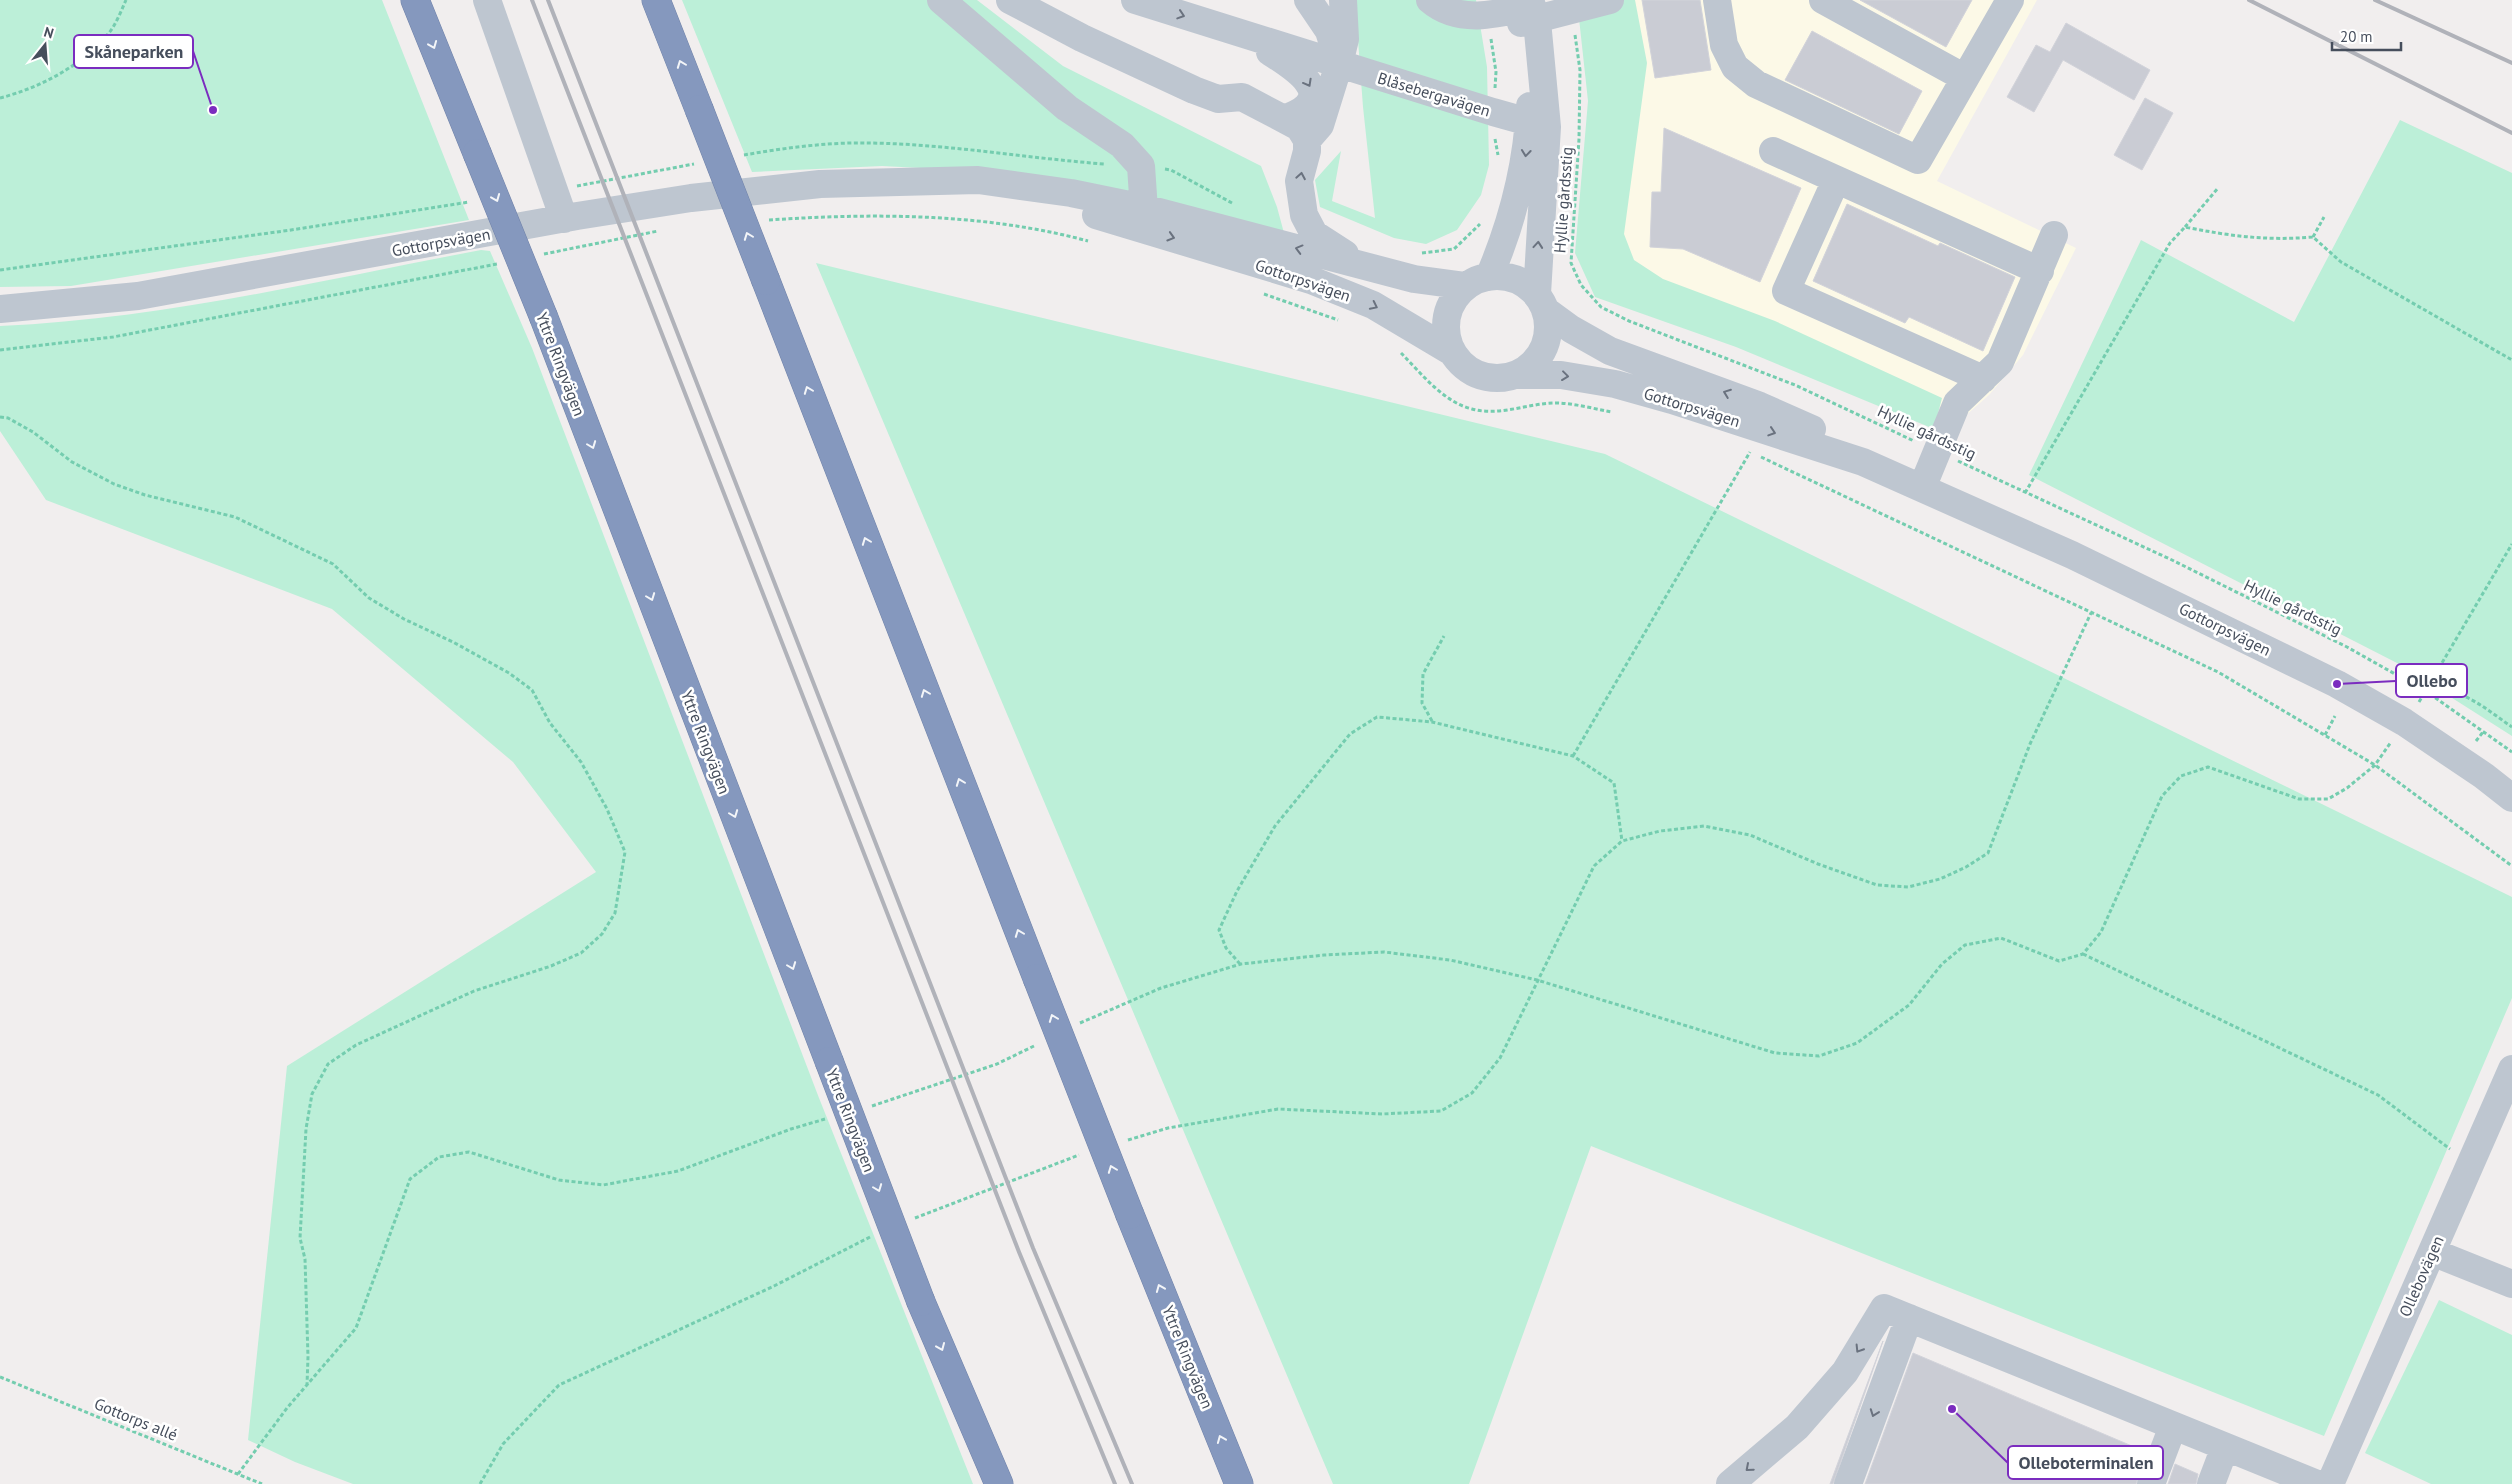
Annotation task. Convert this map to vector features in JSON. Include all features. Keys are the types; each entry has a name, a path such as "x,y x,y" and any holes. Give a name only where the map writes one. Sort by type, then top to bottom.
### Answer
{"highway":[{"name":"Yttre Ringvägen","path":"415,0 544,318 921,1302 999,1484"},
{"name":"Yttre Ringvägen","path":"656,0 1130,1215 1239,1484"}],"street":[{"path":"487,0 564,219"},
{"path":"942,0 1067,108 1122,145 1141,166 1145,218"},
{"path":"993,0 1044,32 1192,101 1219,111 1245,100"},
{"path":"1010,0 1082,38 1194,90 1218,100 1245,100"},
{"path":"1035,0 1285,118 1299,127 1307,140 1307,151 1299,181 1304,215 1314,234 1363,266"},
{"path":"1135,0 1241,34 1300,72 1309,84 1312,95 1303,111 1285,118"},
{"path":"1308,0 1329,31 1339,64"},
{"path":"1307,140 1320,125 1339,64 1345,39 1343,0"},
{"path":"1430,0 1439,7 1466,16 1487,16 1526,9 1570,11 1610,0"},
{"path":"1717,0 1724,45 1735,67 1756,84 1918,160 2010,0"},
{"path":"1823,0 1965,78"},
{"path":"1526,9 1538,125 1547,158 1537,260 1541,302"},
{"name":"Blåsebergavägen","path":"1241,34 1538,125"},
{"path":"1452,352 1446,335 1446,317 1454,300 1477,282 1505,241 1525,165 1538,125"},
{"path":"1773,151 2040,271"},
{"path":"1836,180 1786,291 1983,379"},
{"name":"Gottorpsvägen","path":"0,309 138,296 691,198 820,184 882,182 1145,218 1414,279 1477,282 1507,277 1523,282 1541,302 1571,329 1610,351 1760,406 1822,434 1863,462"},
{"name":"Gottorpsvägen","path":"1145,218 1373,305 1452,352 1463,366 1481,376 1499,379 1516,375 1561,375 1615,384 1672,400 1863,462 2072,555 2337,684 2404,722 2484,776 2512,798"},
{"path":"1922,488 1957,404 2000,362 2054,235"},
{"name":"Gottorpsvägen","path":"1516,375 1532,366 1544,348 1548,331 1541,302"},
{"name":"Ollebovägen","path":"2330,1484 2512,1069"},
{"path":"2432,1252 2512,1284"},
{"path":"1896,1313 2317,1484"},
{"path":"1730,1484 1796,1427 1896,1313"},
{"path":"1848,1484 1896,1313"},
{"path":"2152,1484 2173,1426"},
{"path":"2211,1484 2225,1447"}],"path":[{"path":"0,98 18,94 80,62 109,33 126,0"},
{"name":"Hyllie gårdsstig","path":"1570,11 1580,70 1579,139 1571,263 1581,285 1601,307 1629,321 1795,385 2172,560 2347,647 2427,692 2512,752"},
{"path":"2025,493 2170,243 2218,188"},
{"path":"765,220 840,216 981,220 1093,242"},
{"path":"2313,237 2324,217"},
{"path":"2185,227 2240,238 2287,239 2313,237 2341,262 2512,360"},
{"path":"543,254 660,230"},
{"path":"0,350 113,337 504,262"},
{"path":"1257,292 1341,321"},
{"path":"1393,348 1450,399 1472,410 1506,411 1558,403 1614,412"},
{"path":"0,417 8,418 33,432 72,462 114,484 145,495 235,517 333,564 369,598 510,673 532,690 550,723 580,762 607,809 625,852 615,913 602,934 581,953 551,966 474,991 356,1045 328,1064 312,1094 306,1129 300,1238 305,1259 308,1356 306,1386"},
{"path":"1741,449 2218,672 2375,765 2512,866"},
{"path":"1573,756 1750,452"},
{"path":"2427,692 2512,544"},
{"path":"1121,1143 1168,1128 1278,1109 1382,1114 1441,1111 1472,1093 1500,1058 1594,866 1622,841 1660,831 1704,826 1750,835 1818,864 1885,885 1908,887 1940,879 1966,867 1988,853 2030,744 2091,613"},
{"path":"1432,722 1422,703 1423,674 1444,636"},
{"path":"2427,692 2446,690 2466,696 2512,727"},
{"path":"2325,736 2335,716"},
{"path":"1241,964 1226,948 1219,930 1237,892 1275,826 1350,734 1377,717 1432,722 1573,756 1614,783 1622,841"},
{"path":"2474,743 2483,732"},
{"path":"1076,1025 1161,988 1241,964 1324,955 1384,952 1450,960 1537,980 1775,1053 1818,1056 1857,1043 1909,1005 1942,964 1965,945 2001,938 2059,961 2083,954 2101,932 2162,796 2181,776 2208,767 2299,799 2328,799 2347,788 2375,765"},
{"path":"2083,954 2378,1095 2471,1164"},
{"path":"867,1108 997,1064 1041,1042"},
{"path":"238,1474 287,1408 356,1328 410,1179 438,1157 469,1152 559,1180 603,1185 678,1171 791,1129 829,1118"},
{"path":"906,1222 969,1196 1083,1154"},
{"path":"480,1484 502,1444 559,1385 774,1286 878,1234"},
{"name":"Gottorps allé","path":"0,1377 262,1484"}],"shaded area":[{"path":"1613,0 2037,0 1937,181 2076,248 2023,355 1989,395 1964,417 1666,296 1625,268 1610,219"}],"green space":[{"path":"0,0 382,0 469,220 71,286 0,287"},
{"path":"682,0 977,0 1063,66 1261,166 1277,207 1284,233 999,172 882,166 752,172"},
{"path":"1355,0 1476,0 1487,67 1489,165 1481,195 1457,230 1426,244 1394,238 1320,207 1315,180 1341,151 1332,201 1375,218 1363,107"},
{"path":"1577,0 1635,0 1647,63 1624,234 1634,260 1663,279 1775,321 1942,398 1934,429 1736,347 1595,297 1575,253 1588,101"},
{"path":"2400,120 2512,173 2512,736 2397,663 2029,475 2141,240 2294,322"},
{"path":"481,250 490,251 532,348 819,1098 973,1484 353,1484 295,1462 248,1440 287,1066 596,872 513,762 332,609 46,500 0,431 0,326 61,322 181,307 242,297"},
{"path":"816,263 1605,454 2512,897 2512,998 2324,1436 1591,1146 1469,1484 1333,1484"},
{"path":"2439,1300 2512,1335 2512,1484 2431,1484 2365,1453"}],"building":[{"path":"1642,0 1700,0 1711,70 1655,78"},
{"path":"1860,0 1972,0 1946,47"},
{"path":"2066,23 2150,70 2134,100 2063,60 2034,112 2007,97 2036,45 2050,52"},
{"path":"1812,31 1922,91 1899,134 1785,80"},
{"path":"2145,98 2173,113 2142,170 2114,155"},
{"path":"1664,128 1801,188 1760,282 1683,249 1650,247 1652,192 1661,192"},
{"path":"1847,204 1938,246 1940,243 2015,277 1983,351 1909,317 1905,323 1813,281"},
{"path":"1883,1341 1833,1484 1830,1484"},
{"path":"1913,1353 2146,1452 2136,1484 1865,1484"},
{"path":"2175,1464 2198,1474 2196,1484 2168,1484"}],"railway":[{"path":"532,0 1019,1252 1115,1484"},
{"path":"548,0 1033,1248 1132,1484"},
{"path":"2249,0 2512,133"},
{"path":"2375,0 2512,63"}],"place":[{"name":"Skåneparken","path":"213,110"},
{"name":"Ollebo","path":"2337,684"},
{"name":"Olleboterminalen","path":"1952,1409"}]}
